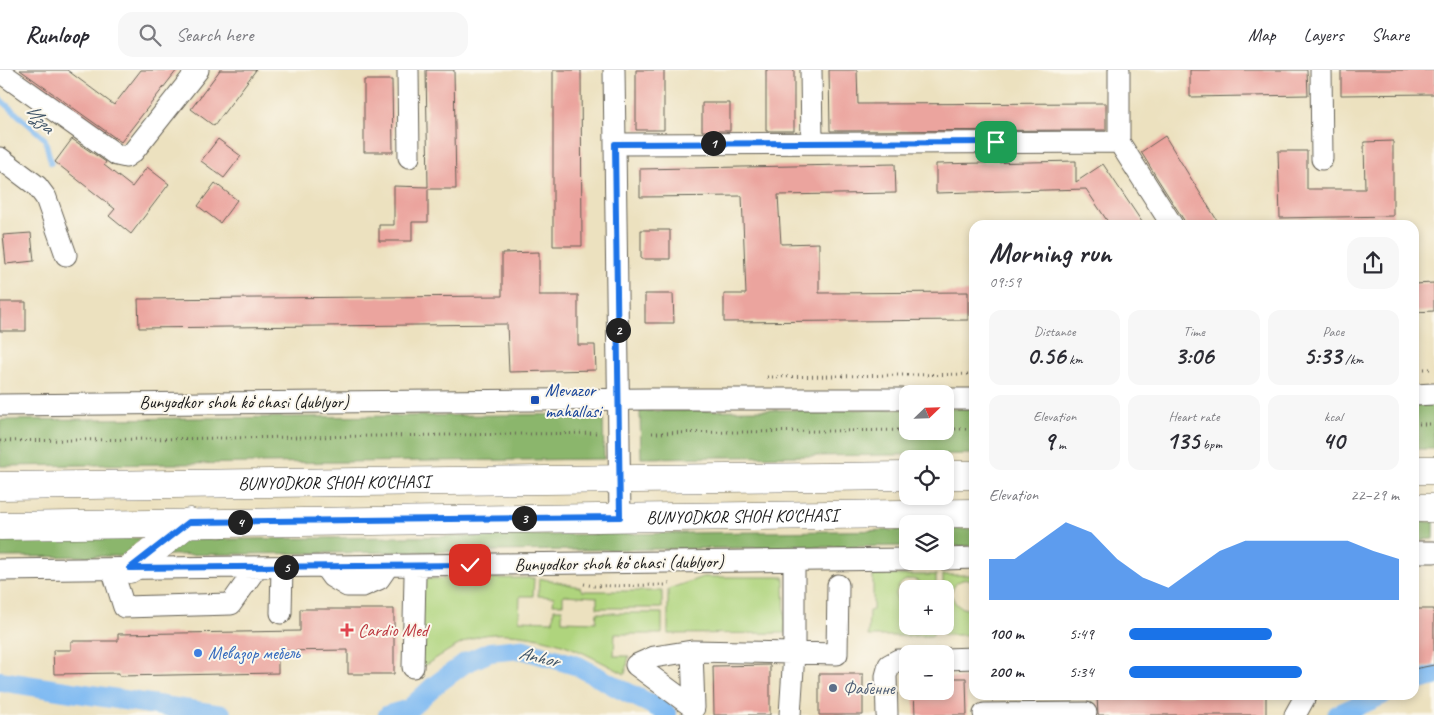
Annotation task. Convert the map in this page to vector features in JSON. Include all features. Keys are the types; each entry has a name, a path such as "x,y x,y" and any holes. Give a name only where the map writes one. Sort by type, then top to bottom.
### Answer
{"main road":[{"path":"1419,470 1434,470"},
{"path":"954,476 969,475"},
{"name":"BUNYODKOR SHOH KO'CHASI","path":"0,486 899,476"},
{"path":"1419,508 1434,508"},
{"name":"BUNYODKOR SHOH KO'CHASI","path":"0,526 969,513"},
{"path":"121,569 189,522"}],"street":[{"path":"0,72 117,155 126,157 134,152 198,70"},
{"path":"408,70 409,158"},
{"path":"614,70 620,517"},
{"path":"811,70 812,142"},
{"path":"1119,70 1118,142 1169,220"},
{"path":"1321,70 1322,159"},
{"path":"615,144 1118,142"},
{"path":"0,158 37,186 46,198 66,255"},
{"path":"1419,395 1434,394"},
{"name":"Bunyodkor shoh koʻchasi (dublyor)","path":"0,405 899,399"},
{"path":"954,399 969,399"},
{"path":"1419,552 1434,552"},
{"path":"954,559 969,558"},
{"name":"Bunyodkor shoh koʻchasi (dublyor)","path":"0,570 899,559"},
{"path":"790,715 794,653 794,561"},
{"path":"414,565 414,667"},
{"path":"121,569 124,606 231,604 257,567"},
{"path":"281,613 282,567"},
{"path":"692,651 837,654 838,585"},
{"path":"954,659 969,658"},
{"path":"887,715 886,676 889,665 899,660"},
{"path":"1295,715 1303,700"},
{"path":"984,708 1084,708"}],"path":[{"path":"1419,369 1434,369"},
{"path":"1419,424 1434,424"},
{"path":"954,430 969,429"},
{"path":"652,433 899,430"},
{"path":"0,441 603,433"}],"green space":[{"path":"1419,405 1434,405 1434,449 1419,449"},
{"path":"969,408 969,454 954,454 954,450 899,450 899,455 641,458 640,411 899,409 899,440 954,440 954,409"},
{"path":"603,414 604,459 0,466 0,420"},
{"path":"1419,522 1434,522 1434,539 1419,540"},
{"path":"954,529 969,529 969,546 954,546"},
{"path":"899,530 899,546 158,555 179,540"},
{"path":"142,538 122,556 0,557 0,540"},
{"path":"873,575 936,575 936,580 899,580 896,597 899,604 899,635 933,636 868,636 869,611 873,610"},
{"path":"943,575 969,575 969,580 960,581 954,587 954,580 943,580"},
{"path":"703,577 784,577 785,633 668,634 668,589"},
{"path":"534,578 533,596 520,596 519,620 553,621 554,609 562,609 562,621 596,622 597,613 662,613 662,634 615,634 614,656 629,656 625,674 560,643 536,637 510,634 486,635 468,640 419,669 420,579"},
{"path":"539,578 580,587 582,591 662,591 662,608 597,608 597,597 563,595 563,604 553,604 554,597 538,596"},
{"path":"954,601 957,605 969,609 969,635 954,635"}],"building":[{"path":"20,70 67,70 114,105 141,70 177,70 121,142"},
{"path":"220,70 256,70 214,126 191,109"},
{"path":"426,70 454,70 456,189 428,189 428,222 412,222 412,241 379,241 379,225 394,225 394,186 428,187"},
{"path":"553,70 581,70 582,246 553,246"},
{"path":"636,70 664,70 664,130 636,130"},
{"path":"766,70 794,70 794,131 766,131"},
{"path":"829,70 857,70 858,104 1106,103 1106,130 830,131"},
{"path":"1190,70 1307,70 1308,95 1190,97"},
{"path":"1341,70 1434,70 1434,94 1341,95"},
{"path":"364,80 392,80 393,152 364,152"},
{"path":"702,103 730,103 730,131 702,131"},
{"path":"1165,136 1217,220 1184,220 1141,152"},
{"path":"72,139 106,162 104,165 132,187 147,167 169,184 131,234 109,216 115,209 55,162"},
{"path":"218,139 241,156 224,178 201,161"},
{"path":"1393,141 1393,216 1280,218 1278,151 1307,151 1307,189 1365,189 1364,142"},
{"path":"1076,161 1076,182 1103,164 1141,220 1107,220 1086,189 936,193 936,164"},
{"path":"895,164 896,193 778,195 781,244 819,243 819,293 968,292 968,320 724,322 724,294 746,294 742,196 640,197 640,169"},
{"path":"215,183 237,200 220,223 198,206"},
{"path":"641,230 670,230 670,259 641,259"},
{"path":"31,233 34,261 6,264 3,235"},
{"path":"539,252 539,295 578,295 578,345 595,345 596,370 509,372 507,324 139,328 138,299 502,296 502,253"},
{"path":"1434,283 1434,311 1419,312 1419,284"},
{"path":"645,294 673,294 674,323 645,323"},
{"path":"0,302 26,302 26,331 0,331"},
{"path":"300,609 394,609 394,674 348,674 348,650 278,651 278,673 119,676 119,673 54,674 53,650 71,650 71,641 118,641 118,634 300,631"},
{"path":"1419,609 1434,609 1434,665 1419,668"},
{"path":"770,665 770,715 714,715 713,666"},
{"path":"819,674 863,674 863,715 819,715"},
{"path":"954,678 966,678 967,715 915,715 914,700 954,700"},
{"path":"1097,700 1266,700 1266,715 1098,715"}],"waterway":[{"name":"Изза","path":"0,99 45,139 51,163"},
{"name":"Anhor","path":"388,715 409,709 434,686 465,663 490,652 521,649 578,666 659,708 667,715"},
{"name":"Anhor","path":"1419,680 1434,676"},
{"name":"Anhor","path":"0,681 222,715"},
{"name":"Anhor","path":"1337,715 1371,700"}],"place":[{"name":"Mevazor mahallasi","path":"535,400"},
{"name":"Cardio Med","path":"347,630"},
{"name":"Мевазор мебель","path":"198,653"},
{"name":"Фабенне","path":"833,688"}],"route":[{"path":"470,565 130,568 189,522 620,517 615,144 996,142"}]}
